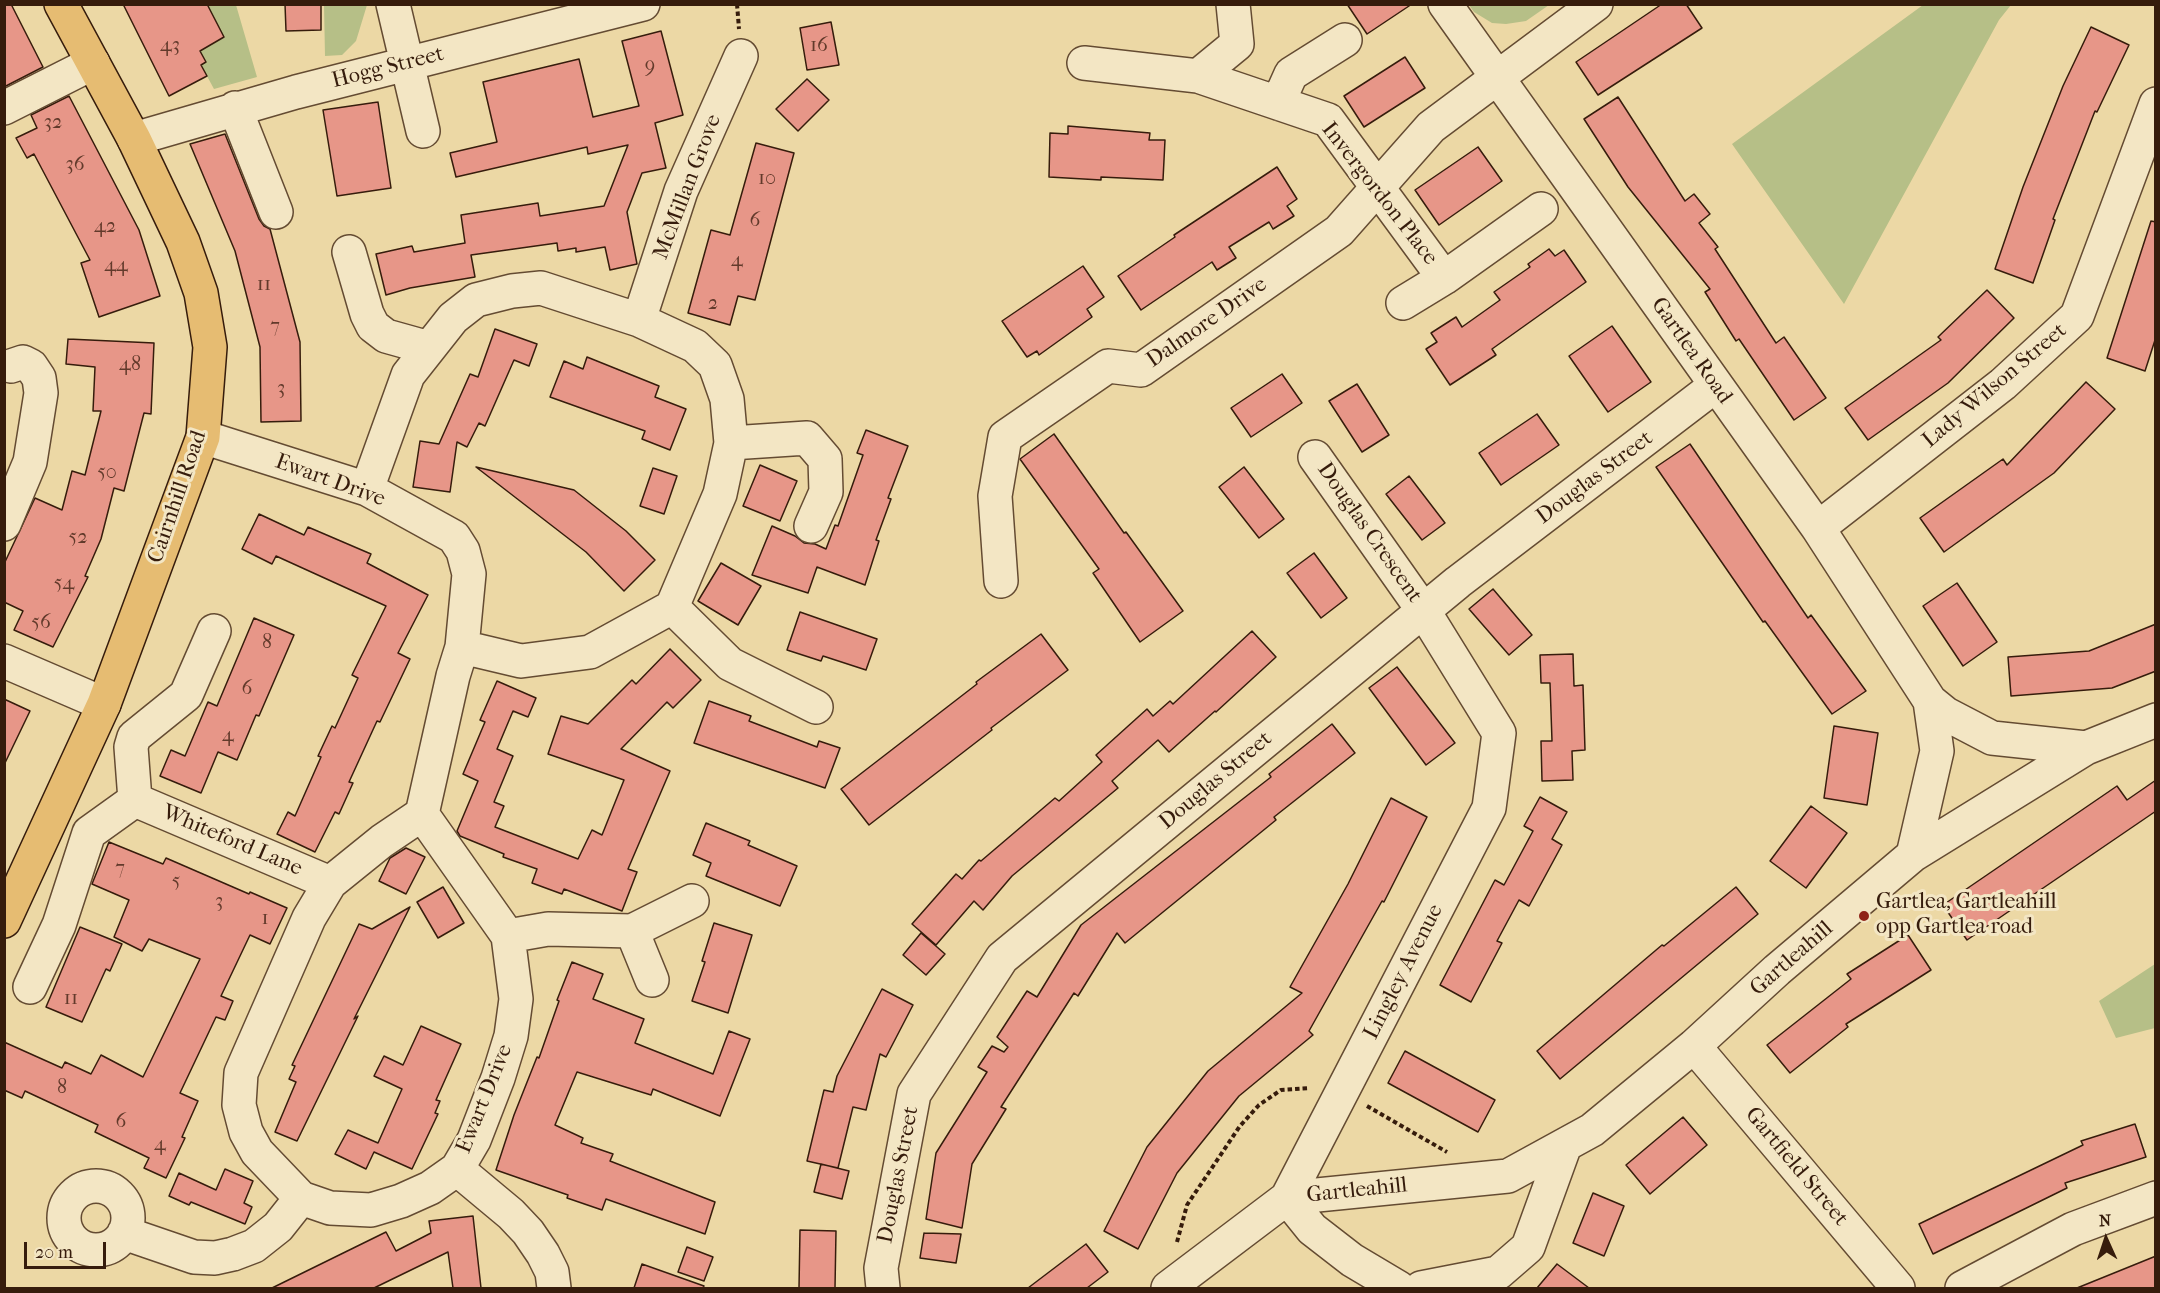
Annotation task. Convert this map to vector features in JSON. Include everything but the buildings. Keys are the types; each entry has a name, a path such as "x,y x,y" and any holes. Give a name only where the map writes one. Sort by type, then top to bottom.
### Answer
{"main road":[{"name":"Cairnhill Road","path":"4,921 104,704 203,437 210,347 201,293 183,242 134,139 61,4"}],"street":[{"path":"393,4 423,130"},
{"name":"Hogg Street","path":"134,139 235,108 643,4"},
{"path":"1198,76 1237,44 1233,4"},
{"name":"Gartlea Road","path":"1445,4 1818,528 1930,701 1946,714 1992,738 2086,748"},
{"name":"Dalmore Drive","path":"1001,581 995,496 1005,437 1108,366 1141,370 1339,231 1431,127 1596,4"},
{"path":"1278,103 1292,74 1345,40"},
{"name":"McMillan Grove","path":"639,320 681,191 741,56"},
{"path":"4,108 93,63"},
{"name":"Invergordon Place","path":"1084,63 1198,76 1328,120 1444,278"},
{"name":"Lady Wilson Street","path":"1818,528 2003,384 2078,316 2156,104"},
{"path":"235,108 276,212"},
{"name":"Invergordon Place","path":"1403,303 1444,278 1541,209"},
{"path":"349,252 367,314 373,326 386,336 429,348"},
{"path":"367,489 408,375 453,318 476,300 512,291 541,288 639,320 695,346 715,365 727,399 731,442 720,494 672,607 590,652 521,662 462,647"},
{"path":"4,525 30,462 41,393 39,378 31,366 23,362 11,366"},
{"name":"Douglas Street","path":"883,1288 881,1268 914,1094 1002,958 1424,610 1715,386"},
{"name":"Ewart Drive","path":"203,437 367,489 454,537 463,551 469,574 462,647 453,676 422,814 382,841 330,883 309,918 241,1073 239,1105 246,1132 257,1152 301,1198 330,1208 371,1210 401,1201 430,1188 457,1169 474,1140 498,1078 511,1036 516,999 508,936 422,814"},
{"path":"731,442 807,438 825,459 826,492 811,526"},
{"name":"Douglas Crescent","path":"1315,457 1424,610"},
{"path":"672,607 730,664 816,707"},
{"name":"Lingley Avenue","path":"1168,1288 1287,1198 1489,808 1499,733 1424,610"},
{"name":"Whiteford Lane","path":"135,800 131,747 134,737 186,695 214,630"},
{"path":"4,661 104,704"},
{"name":"Gartlea Road","path":"1912,855 1937,751 1930,701"},
{"name":"Gartleahill","path":"1287,1198 1508,1176 1592,1130 1694,1046 1777,970 1912,855 2086,748 2156,720"},
{"name":"Whiteford Lane","path":"135,800 330,883"},
{"name":"Whiteford Lane","path":"30,987 59,925 89,833 135,800"},
{"path":"508,936 548,929 632,931 692,900"},
{"path":"632,931 652,980"},
{"name":"Gartfield Street","path":"1694,1046 1898,1288"},
{"path":"1421,1288 1498,1273 1528,1247 1564,1145"},
{"path":"457,1169 511,1214 528,1232 552,1272 554,1288"},
{"path":"124,1233 194,1257 215,1258 254,1246 278,1227 301,1198"},
{"name":"Gartleahill","path":"1287,1198 1312,1229 1352,1260 1399,1288"},
{"path":"1962,1288 2073,1229 2156,1198"}],"green space":[{"path":"166,5 236,5 257,77 214,89 201,65 206,62"},
{"path":"324,5 367,5 356,41 342,55 325,56"},
{"path":"1469,5 1549,5 1526,21 1506,24 1492,23 1474,12"},
{"path":"1923,5 2011,5 1999,20 1844,304 1732,144"},
{"path":"2155,964 2155,1028 2116,1038 2099,1001"}],"place":[{"name":"Gartlea, Gartleahill opp Gartlea road","path":"1864,916"}]}
